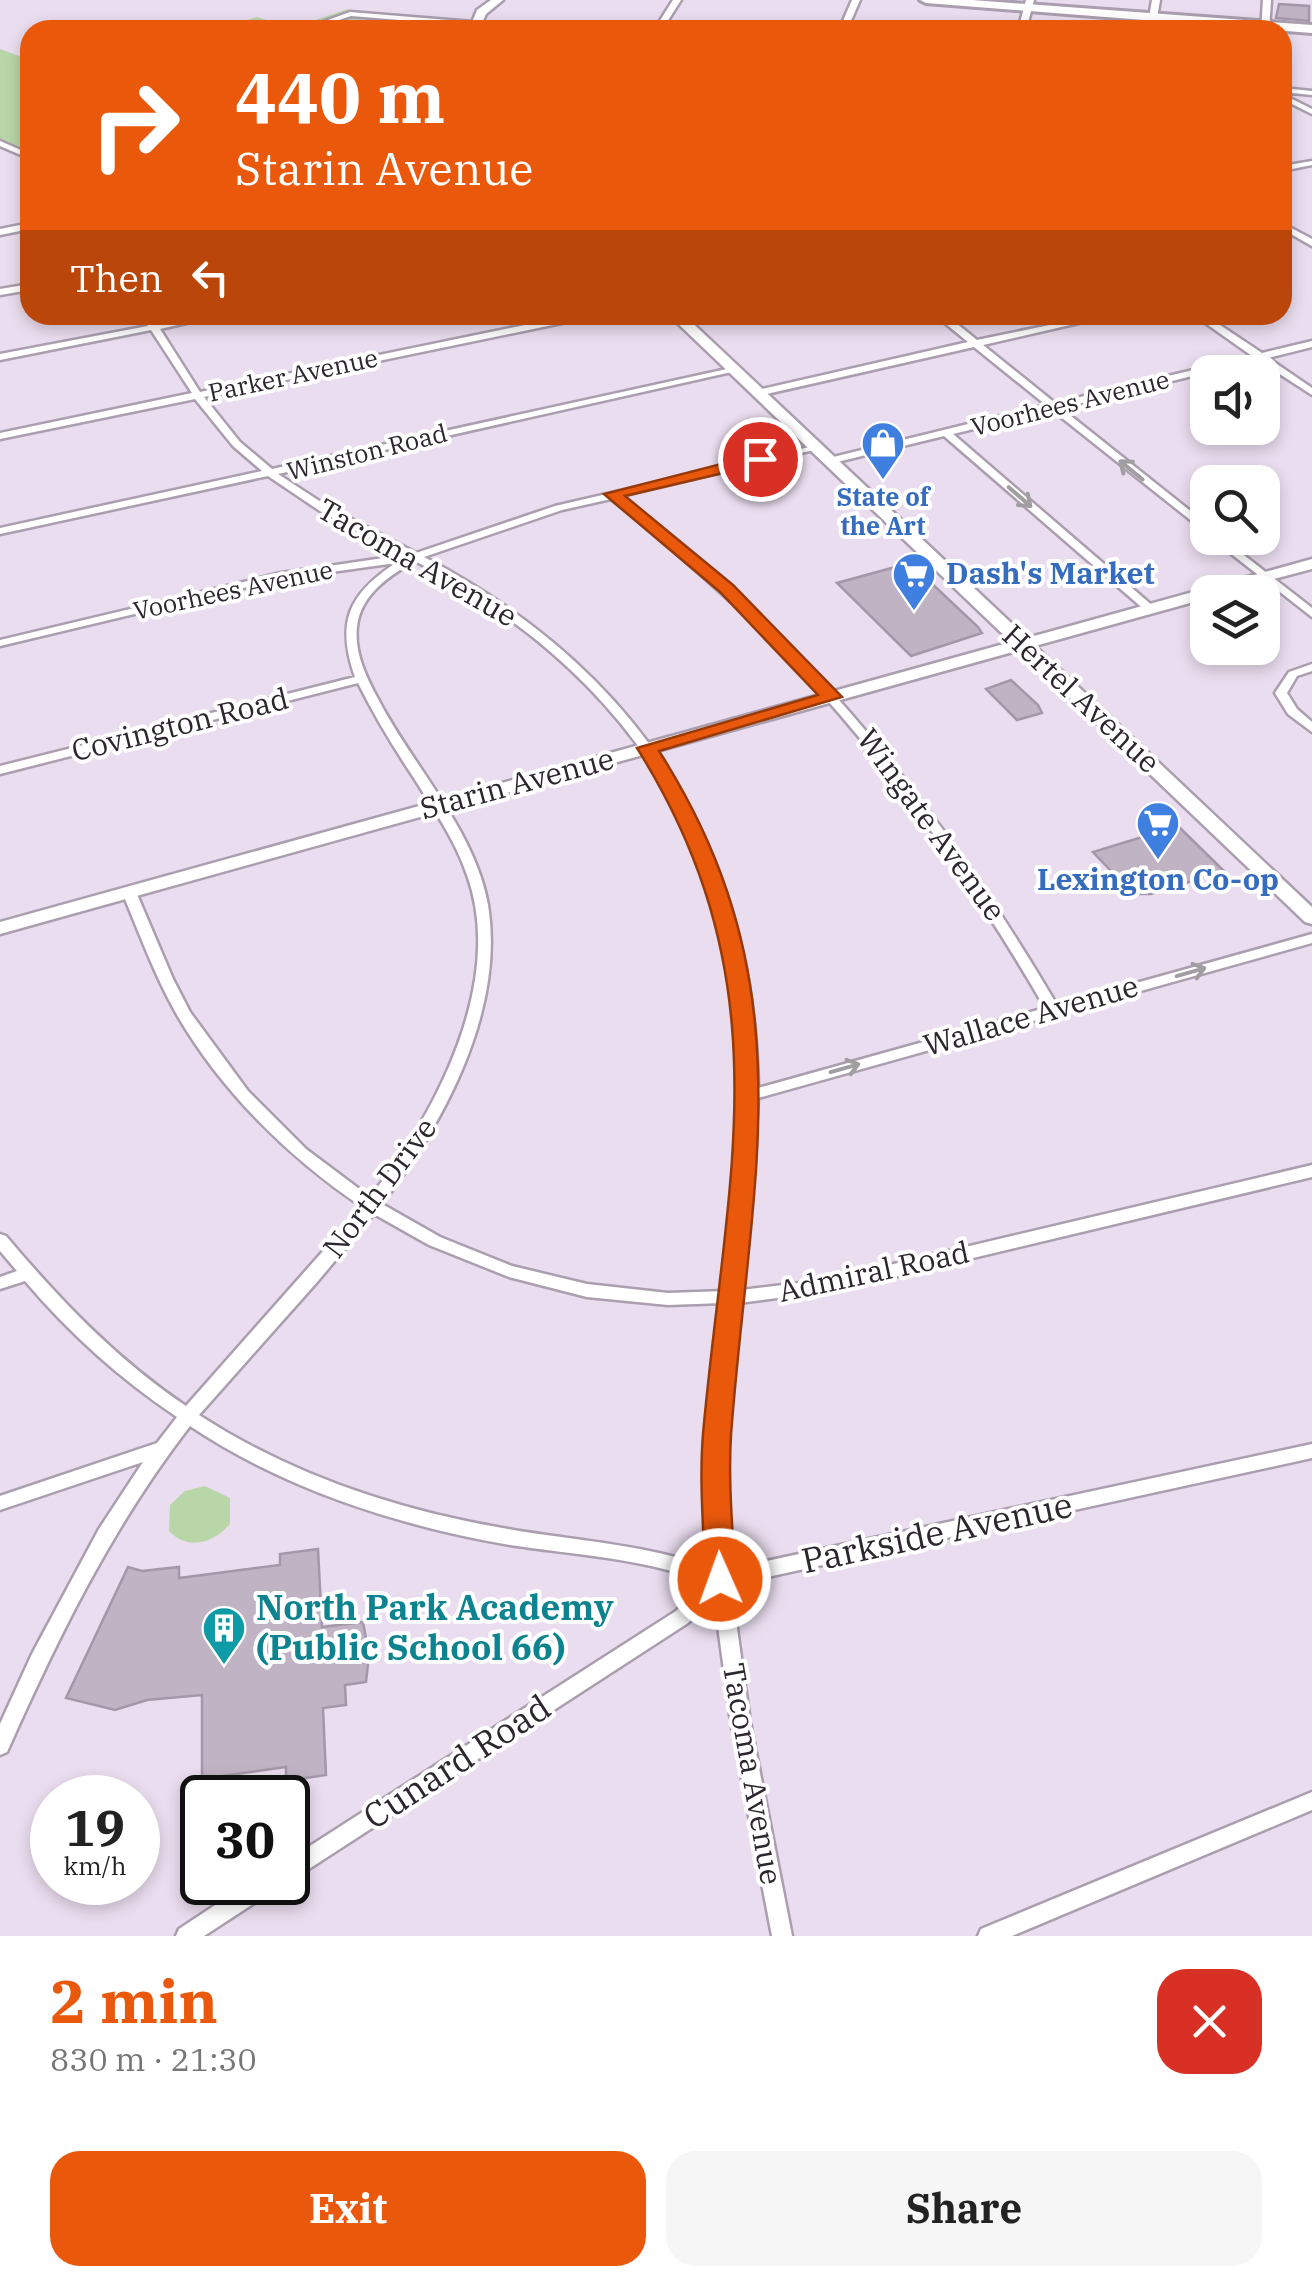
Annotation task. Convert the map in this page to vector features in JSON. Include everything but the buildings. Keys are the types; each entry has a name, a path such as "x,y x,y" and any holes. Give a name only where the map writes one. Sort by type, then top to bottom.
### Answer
{"main road":[{"path":"926,0 1029,4 1175,20"}],"street":[{"path":"477,20 481,12 498,0"},
{"path":"1152,18 1156,0"},
{"path":"333,20 350,14 407,20"},
{"path":"0,357 164,325"},
{"name":"Parker Avenue","path":"0,436 537,325"},
{"name":"Hertel Avenue","path":"686,325 1312,918"},
{"path":"952,325 1190,517"},
{"path":"758,393 1058,325"},
{"path":"1214,325 1257,355"},
{"name":"Tacoma Avenue","path":"154,327 228,434 274,475 324,510 502,607 576,666 647,748 696,834 727,921 745,1008 751,1095 717,1440 720,1579 743,1739 782,1936"},
{"name":"Voorhees Avenue","path":"1268,355 1312,344"},
{"name":"Winston Road","path":"0,531 274,475 733,370"},
{"path":"1280,370 1312,392"},
{"name":"Voorhees Avenue","path":"829,461 1190,374"},
{"path":"946,433 1150,609"},
{"name":"Voorhees Avenue","path":"0,643 281,576 414,558 511,522 814,447"},
{"name":"Wingate Avenue","path":"612,494 726,588 832,697 944,832 993,904 1053,1010"},
{"path":"1237,555 1262,575"},
{"name":"North Drive","path":"162,1448 370,1207 421,1142 442,1104 478,997 484,950 480,898 465,851 440,804 360,679 350,648 356,611 386,572 414,558"},
{"name":"Starin Avenue","path":"1272,575 1312,564"},
{"path":"1280,589 1312,614"},
{"name":"Starin Avenue","path":"0,928 1190,598"},
{"path":"1312,667 1293,674 1282,693 1292,711 1312,728"},
{"name":"Covington Road","path":"0,770 360,679"},
{"name":"Admiral Road","path":"129,892 181,1009 217,1064 279,1132 370,1207 438,1246 522,1277 608,1294 730,1298 876,1275 1312,1171"},
{"name":"Wallace Avenue","path":"751,1095 1312,938"},
{"path":"0,1240 26,1274 120,1368 240,1451 317,1486 481,1532 680,1563 720,1579"},
{"path":"0,1282 26,1274"},
{"path":"0,1503 162,1448"},
{"path":"0,1746 70,1596 162,1448"},
{"name":"Parkside Avenue","path":"720,1579 1312,1451"},
{"name":"Cunard Road","path":"310,1857 682,1617 720,1579"},
{"path":"988,1936 1312,1802"},
{"path":"186,1936 234,1905"}],"green space":[{"path":"348,9 362,20 315,20"},
{"path":"0,49 20,56 20,149 0,140"},
{"path":"205,1486 230,1498 230,1524 209,1540 184,1541 169,1531 170,1505 185,1491"}],"place":[{"name":"State of the Art","path":"883,481"},
{"name":"Dash's Market","path":"914,612"},
{"name":"Lexington Co-op","path":"1158,861"},
{"name":"North Park Academy (Public School 66)","path":"224,1666"}],"route":[{"path":"720,1579 717,1440 751,1095 748,1036 727,921 704,851 670,782 647,748 832,697 726,588 612,494 760,459"}]}
